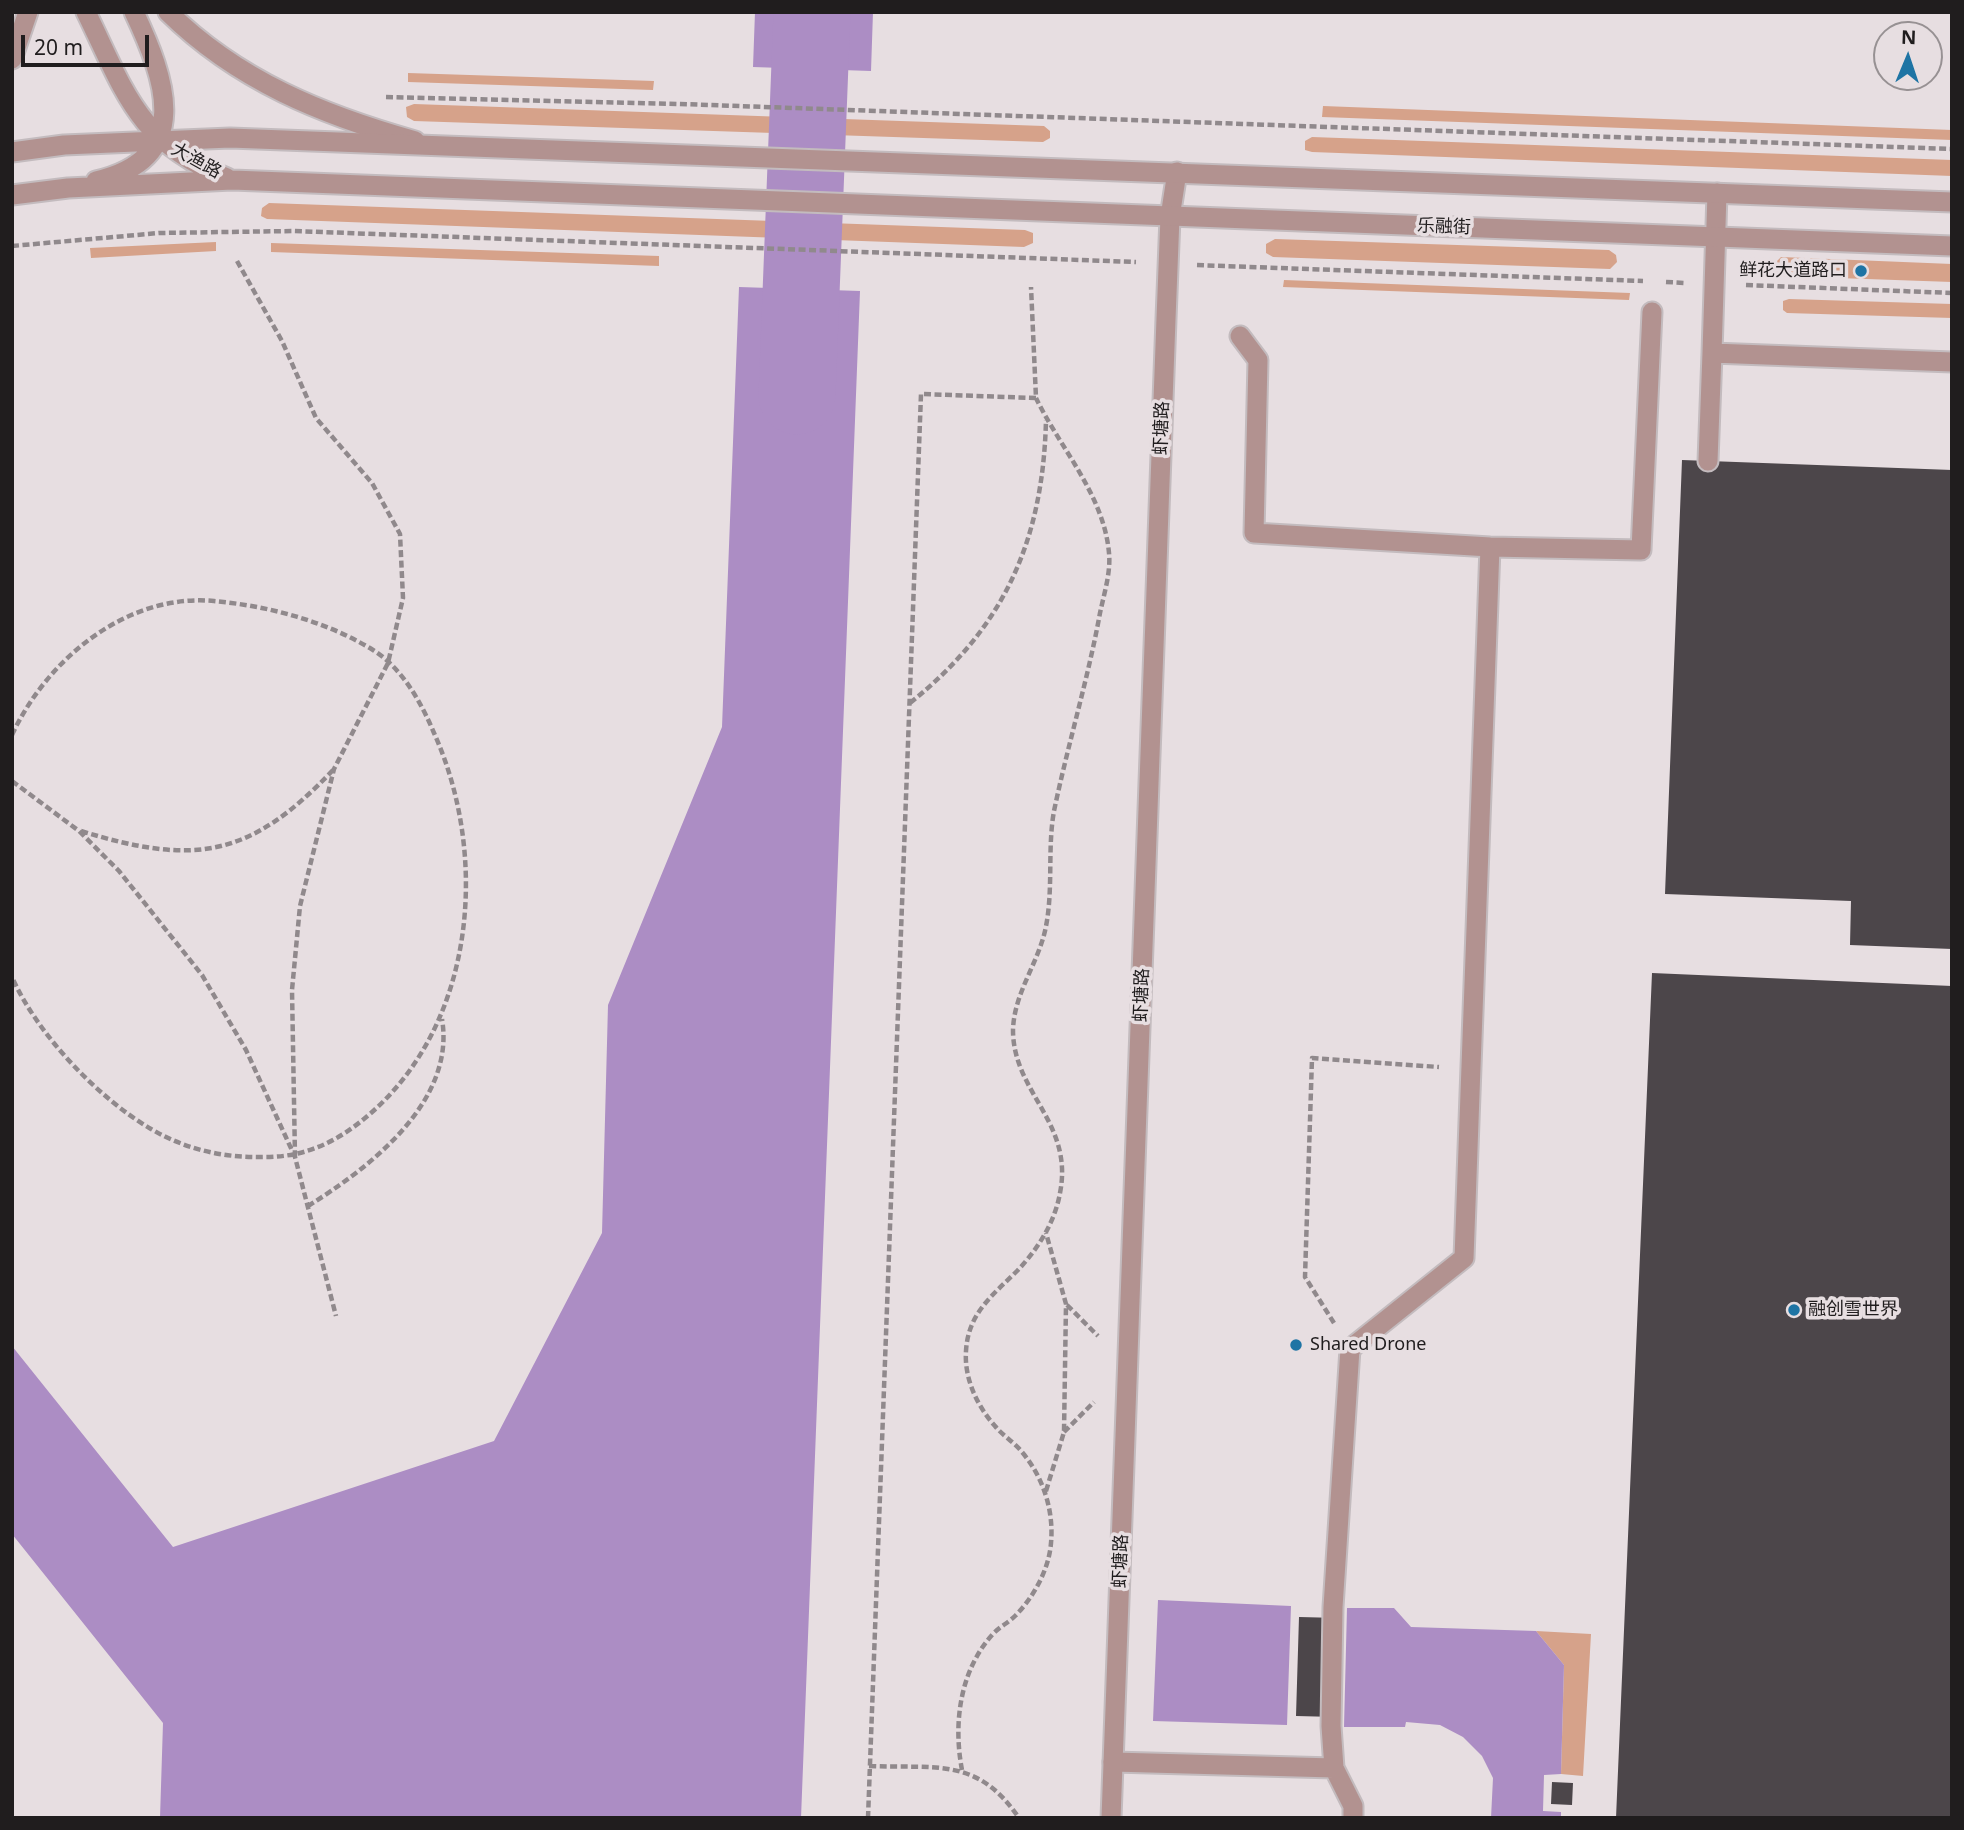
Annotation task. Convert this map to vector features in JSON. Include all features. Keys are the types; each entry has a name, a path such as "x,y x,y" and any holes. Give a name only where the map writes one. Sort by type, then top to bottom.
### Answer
{"street":[{"path":"12,59 28,12"},
{"name":"大渔路","path":"86,12 134,108 159,140 181,157 232,180"},
{"name":"大渔路","path":"68,188 110,178 140,160 159,140 166,107 162,78 134,12"},
{"path":"168,12 227,60 297,102 352,123 426,145"},
{"path":"12,152 64,145 230,138 1952,202"},
{"name":"虾塘路","path":"1111,1818 1170,217 1177,172"},
{"name":"乐融街","path":"68,188 232,180 1952,246"},
{"path":"12,195 68,188"},
{"path":"1708,461 1717,193"},
{"path":"1240,336 1258,360 1254,533 1490,547 1641,551 1652,312"},
{"path":"1712,353 1952,362"},
{"path":"1353,1818 1353,1806 1335,1768 1331,1726 1333,1607 1350,1349 1464,1258 1490,547"},
{"path":"1113,1762 1335,1768"}],"path":[{"path":"680,104 1952,149"},
{"path":"12,246 147,234 235,230 1645,281"},
{"path":"237,261 282,341 316,418 372,483 400,534 403,598 388,663 334,769 299,920 292,990 295,1157"},
{"path":"1659,282 1952,293"},
{"path":"962,1770 959,1712 962,1692 979,1651 1022,1608 1034,1592 1045,1570 1051,1547 1052,1524 1045,1493 1024,1454 996,1429 979,1404 967,1370 966,1350 978,1310 994,1290 1016,1272 1046,1232 1060,1195 1061,1153 1047,1116 1023,1075 1016,1055 1013,1028 1019,998 1035,967 1045,930 1053,815 1097,630 1110,556 1104,526 1088,487 1036,398 1031,287"},
{"path":"867,1818 921,394 1036,398"},
{"path":"910,704 965,653 1007,592 1026,551 1038,508 1045,464 1046,419"},
{"path":"12,735 35,694 67,659 127,614 164,602 201,600 273,610 340,634 374,651 402,676 426,713 445,756 458,801 465,842 466,883 463,925 441,1016 412,1072 388,1099 360,1123 328,1143 295,1157 248,1157 206,1153 169,1140 128,1116 62,1052 36,1018 12,976"},
{"path":"79,831 130,846 174,853 225,846 261,830 298,806 334,769"},
{"path":"12,781 79,831 161,920 202,975 246,1050 295,1157 336,1316"},
{"path":"308,1206 353,1178 392,1143 422,1105 440,1066 444,1035 441,1016"},
{"path":"1350,1349 1305,1277 1312,1058 1471,1069"},
{"path":"1045,1493 1064,1432 1066,1304 1046,1232"},
{"path":"869,1766 937,1765 962,1770 985,1780 1004,1796 1019,1818"}],"shaded area":[{"path":"755,12 873,12 871,71 753,67"},
{"path":"408,73 654,81 653,90 408,82"},
{"path":"414,104 1044,126 1050,131 1050,138 1043,142 414,121 407,117 406,107"},
{"path":"1323,106 1952,130 1952,140 1322,117"},
{"path":"1312,137 1952,160 1952,176 1312,152 1305,150 1305,141"},
{"path":"269,203 1025,230 1033,233 1033,243 1024,247 267,219 261,216 262,208"},
{"path":"1275,239 1609,250 1616,255 1617,262 1610,269 1273,257 1266,253 1266,244"},
{"path":"216,242 216,251 91,258 90,248"},
{"path":"271,243 659,256 659,266 271,252"},
{"path":"1781,257 1952,264 1952,282 1781,276 1774,272 1775,263"},
{"path":"1284,280 1630,293 1629,300 1283,287"},
{"path":"739,287 860,291 801,1818 160,1818 163,1723 12,1534 12,1346 173,1547 494,1441 602,1233 608,1005 722,727"},
{"path":"1789,299 1952,304 1952,318 1787,313 1783,310 1783,301"},
{"path":"1158,1600 1291,1606 1287,1725 1153,1721"},
{"path":"1347,1608 1394,1608 1411,1627 1536,1631 1564,1665 1561,1774 1544,1775 1543,1811 1561,1812 1561,1818 1491,1818 1493,1778 1482,1756 1463,1737 1440,1725 1406,1722 1405,1727 1344,1727"},
{"path":"1536,1631 1591,1634 1583,1776 1561,1774 1564,1665"}],"building":[{"path":"1682,460 1952,470 1952,949 1850,945 1851,901 1665,894"},
{"name":"融创雪世界","path":"1652,973 1952,986 1952,1818 1616,1818"},
{"path":"1299,1617 1339,1618 1336,1717 1296,1716"},
{"path":"1552,1782 1573,1783 1572,1805 1551,1804"}],"waterway":[{"path":"797,396 812,12"}],"place":[{"name":"鲜花大道路口","path":"1861,271"},
{"name":"融创雪世界","path":"1794,1310"},
{"name":"Shared Drone","path":"1296,1345"}]}
